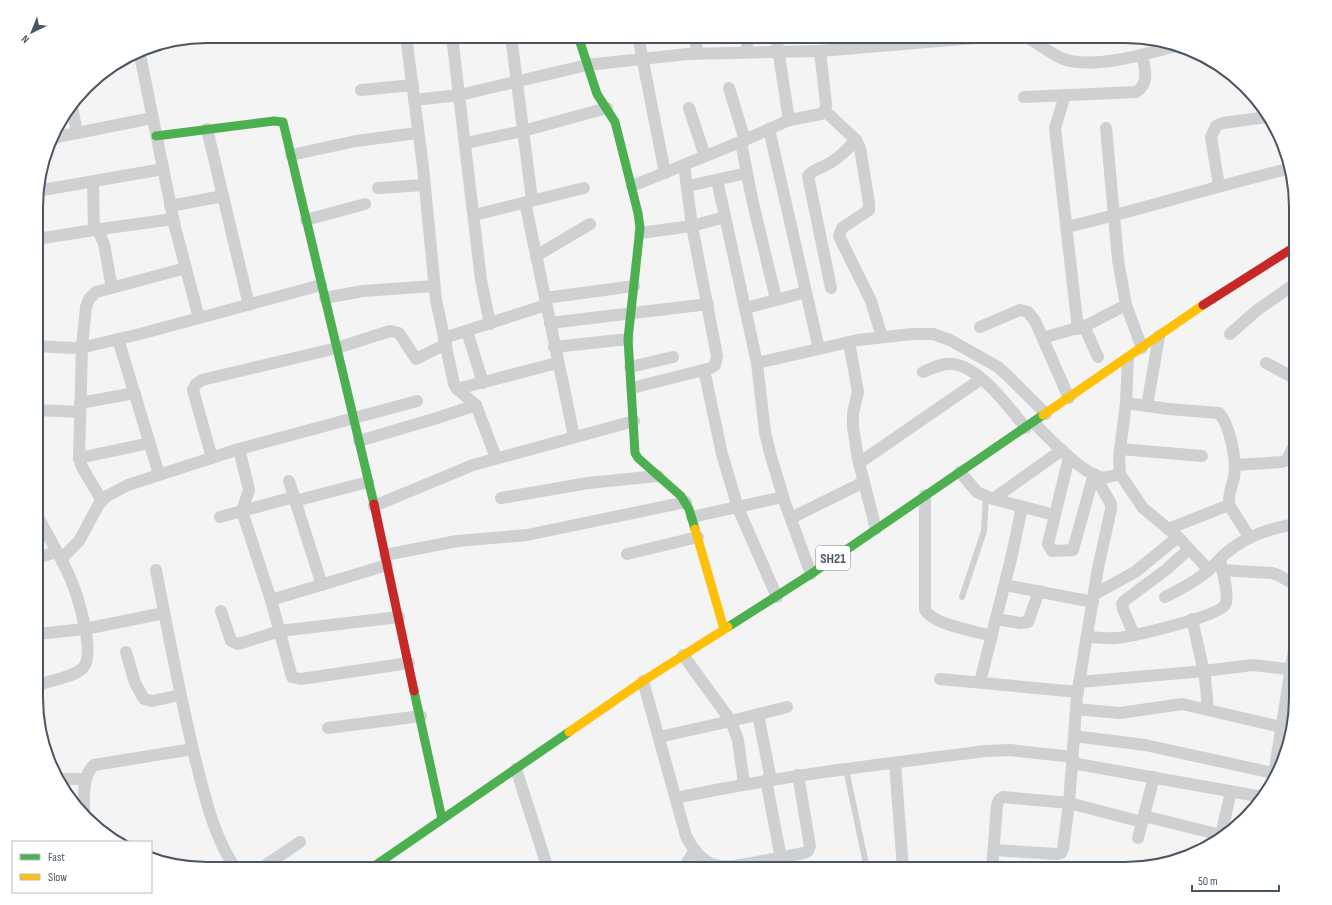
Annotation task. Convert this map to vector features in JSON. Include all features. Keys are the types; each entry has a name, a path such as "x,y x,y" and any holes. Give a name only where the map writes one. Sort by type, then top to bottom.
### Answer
{"street":[{"path":"407,43 413,85 434,286 445,341 457,388 476,405 496,458"},
{"path":"453,43 466,143 481,280 490,324"},
{"path":"512,43 536,256 557,363 574,436"},
{"path":"580,43 597,94 615,122 638,213 640,233 628,339 636,453 638,458 686,502 698,537 724,629"},
{"path":"639,43 665,173"},
{"path":"696,43 698,53"},
{"path":"747,43 748,52"},
{"path":"777,43 789,120"},
{"path":"414,100 460,95 587,65 698,53 778,53 915,43"},
{"path":"1036,43 1061,58 1069,60 1116,60 1142,55 1154,46"},
{"path":"632,186 743,141 789,120 821,114 825,111 826,104 820,51"},
{"path":"1024,97 1136,92 1142,88 1146,82 1142,55"},
{"path":"141,56 170,206 199,318"},
{"path":"361,90 413,85"},
{"path":"729,88 743,141 753,206 776,299"},
{"path":"1065,95 1054,128 1066,227 1081,328 1098,357"},
{"path":"466,143 523,131 606,108"},
{"path":"689,108 706,156"},
{"path":"825,111 856,140 860,148 870,203 869,210 842,228 839,236 871,302 882,337"},
{"path":"73,113 77,133"},
{"path":"59,137 152,118"},
{"path":"1219,186 1211,137 1216,126 1223,123 1262,118"},
{"path":"156,136 279,121 283,122 285,126 321,285 374,506 442,819"},
{"path":"1106,128 1118,260 1126,305 1142,348"},
{"path":"207,129 249,305"},
{"path":"769,129 819,349"},
{"path":"291,155 356,141 418,133"},
{"path":"831,288 808,176 811,172 830,163 842,154 856,140"},
{"path":"632,388 704,370 715,365 718,356 692,226 688,186 684,165"},
{"path":"44,190 163,169"},
{"path":"1066,227 1115,216 1219,186 1285,170"},
{"path":"688,186 747,173"},
{"path":"717,180 757,363 765,432 783,497 811,574"},
{"path":"93,182 94,230"},
{"path":"378,188 424,185"},
{"path":"474,214 584,188"},
{"path":"170,206 223,196"},
{"path":"306,220 365,204"},
{"path":"640,233 692,226 725,217"},
{"path":"43,238 173,219"},
{"path":"536,256 590,224"},
{"path":"94,230 99,232 102,237 112,288"},
{"name":"SH21","path":"380,862 643,681 777,597 1159,336 1289,251"},
{"path":"102,501 82,467 79,458 82,347 86,307 89,299 96,292 186,268"},
{"path":"43,346 82,347 199,318 321,285"},
{"path":"325,298 363,291 434,286"},
{"path":"212,458 193,390 196,384 209,378 336,348 390,331 399,333 416,359 445,341 467,331 490,324 545,301 634,286"},
{"path":"1230,334 1256,311 1289,288"},
{"path":"746,308 806,292"},
{"path":"550,323 708,304"},
{"path":"1043,338 1081,328 1126,305"},
{"path":"980,327 1020,310 1025,310 1031,315 1043,338 1069,398"},
{"path":"467,331 483,383"},
{"path":"757,363 849,342 924,333 950,340 998,367 1046,414"},
{"path":"1147,406 1159,336"},
{"path":"118,339 159,474"},
{"path":"554,347 628,339"},
{"path":"849,342 858,392 853,420 859,463 876,529"},
{"path":"630,367 673,357"},
{"path":"1128,358 1126,403 1120,449 1120,474 1144,508 1178,537 1209,570"},
{"path":"457,388 483,383 557,363"},
{"path":"1266,363 1289,375"},
{"path":"923,372 945,364 962,366 993,389 1030,425 1094,474 1100,477 1120,474"},
{"path":"704,370 722,454 738,508 777,597"},
{"path":"859,463 981,379"},
{"path":"43,410 80,408 135,393"},
{"path":"43,557 58,555 79,540 102,501 107,496 128,485 239,449 417,401"},
{"path":"1126,403 1219,413 1224,420 1235,465 1229,505 1250,538"},
{"path":"359,441 476,405"},
{"path":"374,506 435,479 496,458 634,421"},
{"path":"79,458 150,443"},
{"path":"239,449 249,490 242,511 271,600 289,671 292,677 296,679 409,663"},
{"path":"1120,449 1202,456"},
{"path":"989,498 1066,454"},
{"path":"1066,454 1048,544 1052,551 1058,552 1073,550 1094,474"},
{"path":"1235,465 1282,462 1287,460 1289,456"},
{"path":"960,472 972,487 989,498 1055,515"},
{"path":"994,850 1061,853 1063,849 1073,760 1078,687 1098,568 1111,509 1111,504 1094,474"},
{"path":"502,498 588,483 658,476"},
{"path":"289,481 322,585"},
{"path":"220,517 368,482"},
{"path":"791,518 864,482"},
{"path":"925,495 925,610 928,615 944,622 992,636"},
{"path":"692,517 783,497"},
{"path":"271,600 322,585 386,560 457,541 528,535 686,502"},
{"path":"1168,529 1229,505"},
{"path":"980,682 1005,585 1022,507"},
{"path":"1087,637 1115,638 1134,636 1211,613 1226,604 1226,593 1221,565 1228,551 1268,529 1289,525"},
{"path":"43,526 73,586 85,629 88,656 84,667 70,675 43,684"},
{"path":"627,554 698,537"},
{"path":"1005,585 1094,598 1135,572 1178,537"},
{"path":"1134,636 1123,609 1122,604 1124,600 1167,569 1189,549"},
{"path":"1165,597 1190,584 1209,570 1221,565 1272,573 1289,581"},
{"path":"156,570 180,695 207,805 222,846 232,862"},
{"path":"996,619 1020,623 1028,622 1039,591"},
{"path":"221,611 231,641 234,644 243,643 280,631 399,617"},
{"path":"43,633 85,629 164,613"},
{"path":"1192,619 1204,671 1208,710"},
{"path":"126,652 135,683 144,698 152,701 180,695"},
{"path":"683,655 731,721 738,740 744,784"},
{"path":"940,679 1078,687 1254,664 1289,669"},
{"path":"643,681 686,836 695,850 709,862"},
{"path":"1275,766 1289,689"},
{"path":"1076,708 1120,712 1182,704 1281,727"},
{"path":"659,737 786,707"},
{"path":"758,714 782,862"},
{"path":"328,728 420,716"},
{"path":"1074,736 1145,745 1270,775"},
{"path":"84,806 86,779 88,772 94,765 193,749"},
{"path":"676,798 798,775 998,750 1073,760 1256,796"},
{"path":"895,763 902,862"},
{"path":"516,768 546,862"},
{"path":"784,862 804,853 809,848 798,775"},
{"path":"1138,838 1154,777"},
{"path":"64,779 86,779"},
{"path":"1222,830 1231,792"},
{"path":"993,862 997,805 1001,798 1010,797 1069,803 1216,834"},
{"path":"270,862 300,842"},
{"path":"687,862 695,850"}],"lane":[{"path":"962,597 984,531 989,498"},
{"path":"846,769 866,862"}],"traffic: fast":[{"path":"580,43 597,94 615,122 638,213 640,228 628,339 635,453 638,458 681,496 689,509 695,529"},
{"path":"156,136 274,121 283,122 374,504"},
{"path":"728,627 811,574 1043,415"},
{"path":"414,691 442,819"},
{"path":"380,862 569,732"}],"traffic: slow":[{"path":"1043,415 1203,305"},
{"path":"695,529 724,629"},
{"path":"569,732 643,681 728,627"}],"traffic: jam":[{"path":"1203,305 1289,250"},
{"path":"374,504 414,691"}]}
